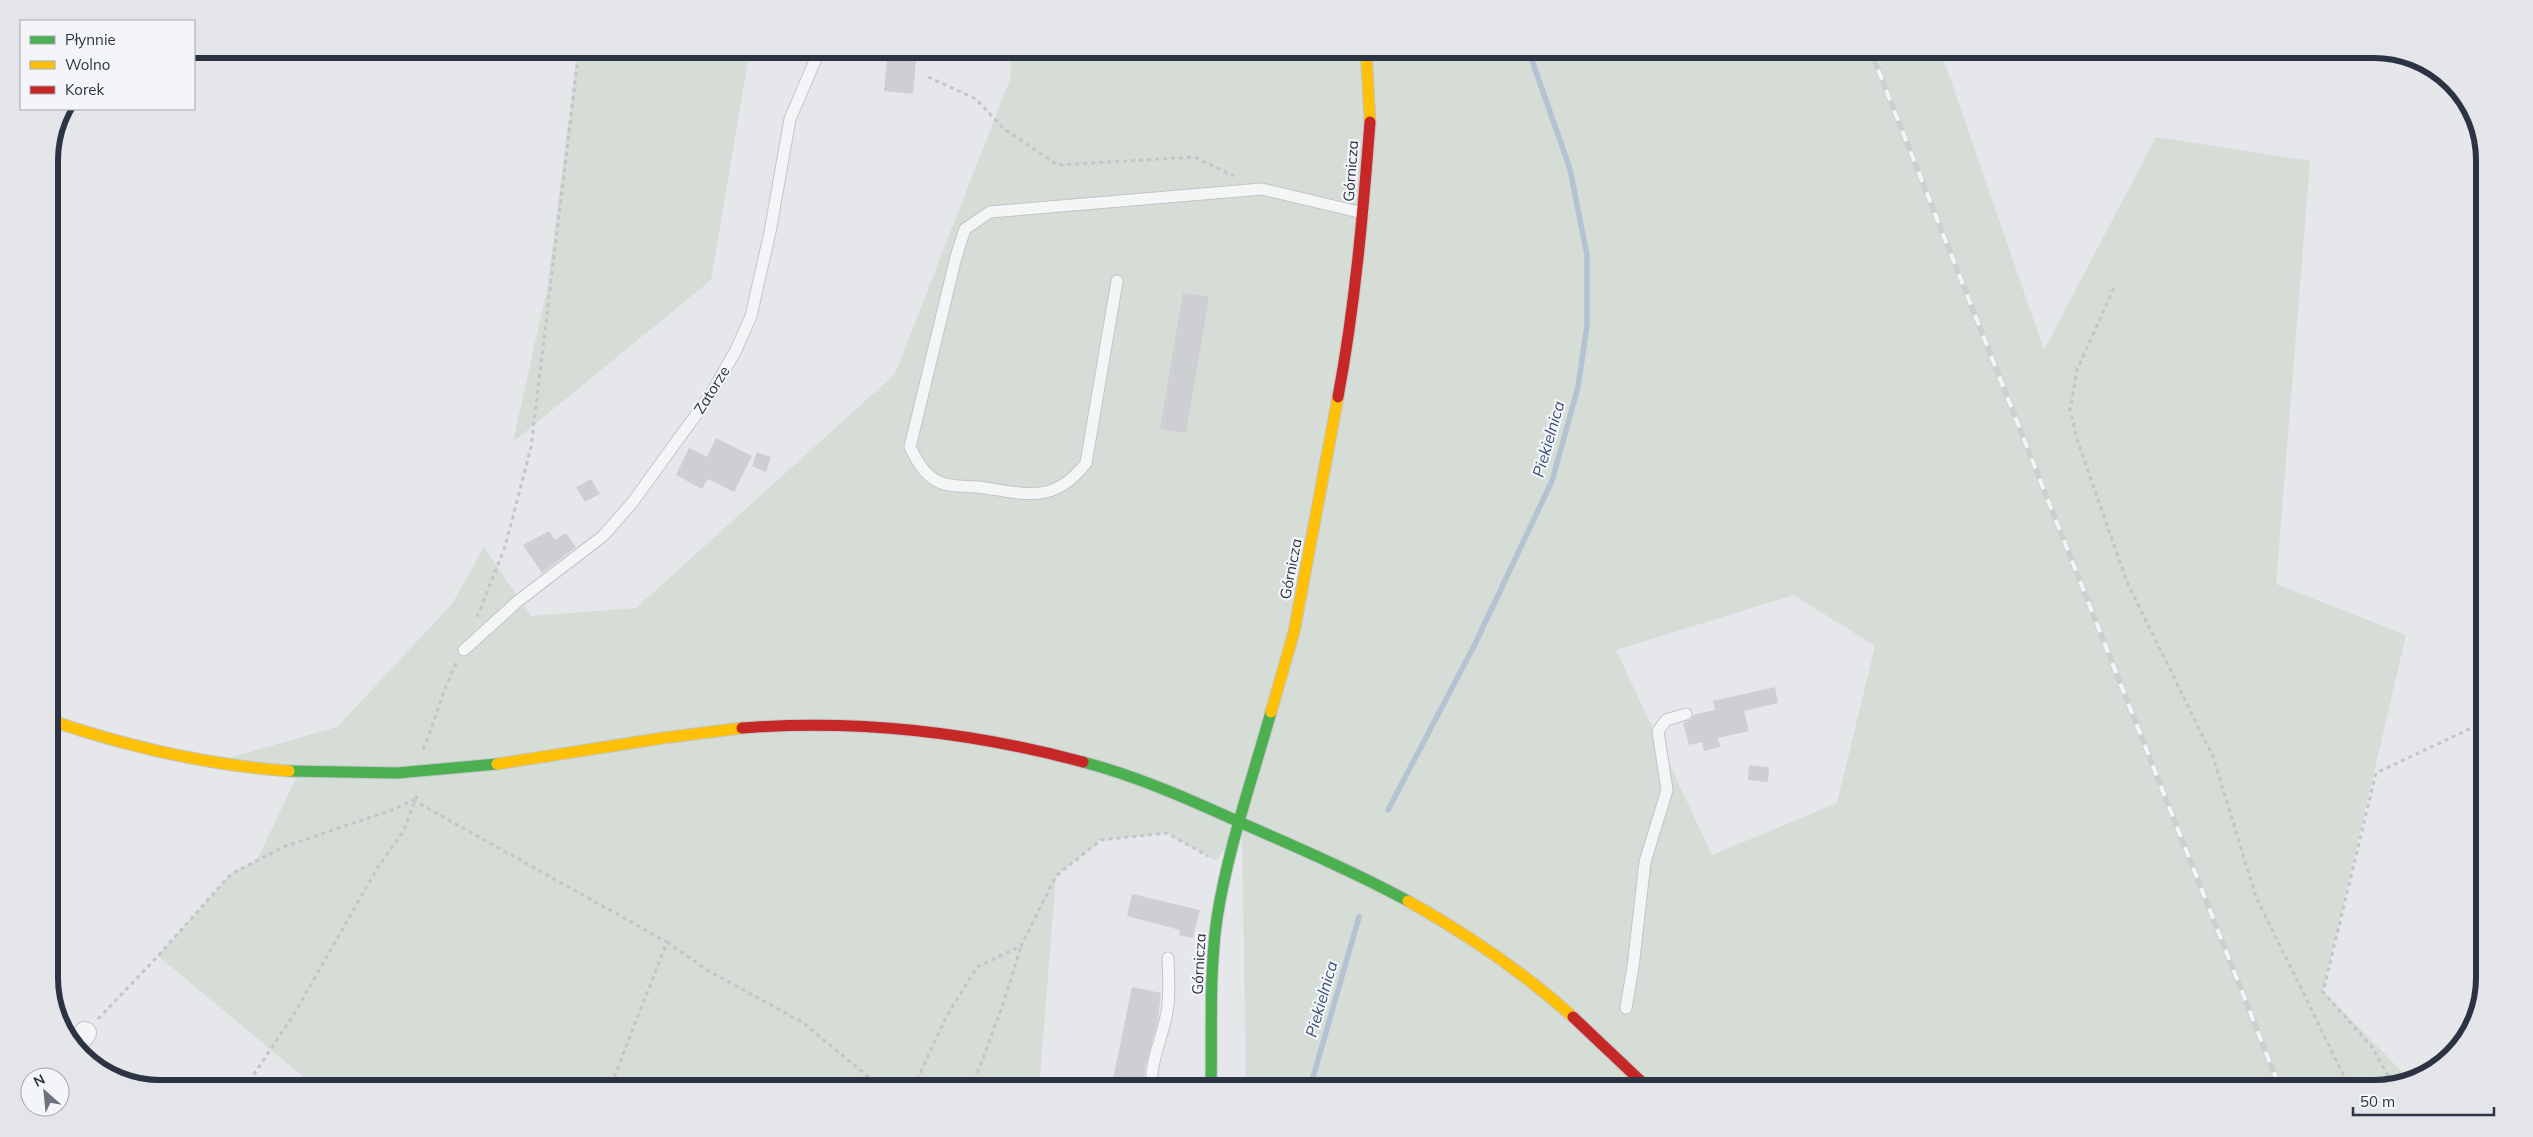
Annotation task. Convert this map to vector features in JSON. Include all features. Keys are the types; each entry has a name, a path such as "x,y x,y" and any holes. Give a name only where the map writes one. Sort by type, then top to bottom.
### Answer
{"main road":[{"name":"Górnicza","path":"1210,1080 1213,959 1224,879 1242,823 1294,632 1344,360 1363,213 1370,116 1367,58"},
{"path":"58,723 124,744 175,756 236,766 299,772 361,774 488,765 692,733 770,726 840,725 897,728 992,741 1052,753 1133,778 1242,823 1322,857 1428,912 1478,943 1548,994 1639,1080"}],"lane":[{"name":"Zatorze","path":"464,650 518,601 603,536 638,495 711,394 736,350 751,316 770,232 790,119 816,58"},
{"path":"1117,281 1086,463 1076,477 1060,489 1037,495 940,482 919,466 910,447 965,229 990,212 1262,189 1363,213"},
{"path":"1626,1008 1633,967 1645,862 1667,790 1658,731 1666,720 1686,714"},
{"path":"1153,1080 1170,989 1168,958"}],"path":[{"path":"430,733 445,684 464,650 505,547 531,448 578,58"},
{"path":"928,77 976,99 1004,129 1058,165 1194,157 1262,189"},
{"path":"2114,288 2077,370 2070,410 2078,442 2127,582 2213,757 2256,897 2346,1080"},
{"path":"2390,1078 2372,1046 2323,992 2376,773 2476,726"},
{"path":"413,800 667,942 707,970 802,1022 872,1080"},
{"path":"80,1039 158,956 231,874 291,843 395,809 413,800"},
{"path":"250,1080 294,1014 378,867 403,832 413,800"},
{"path":"975,1080 1004,1001 1021,946 1056,876 1101,840 1168,833 1216,861"},
{"path":"613,1080 667,942"},
{"path":"918,1080 946,1017 978,967 1021,946"}],"shaded area":[{"path":"577,58 748,58 711,280 513,442 547,289"},
{"path":"1011,58 1943,58 2044,350 2156,137 2310,161 2276,584 2406,635 2323,991 2405,1074 2373,1080 1246,1080 1242,824 1216,861 1167,833 1101,840 1056,876 1040,1080 307,1080 158,956 231,874 257,860 299,772 215,762 337,727 452,604 484,547 531,616 636,608 895,374 1011,77","holes":["1794,595 1875,646 1837,803 1712,855 1616,650"]}],"building":[{"path":"887,58 916,58 913,94 884,91"},
{"path":"1183,293 1209,297 1186,433 1160,429"},
{"path":"716,438 752,456 734,492 708,479 702,489 676,475 689,448 707,457"},
{"path":"757,452 771,457 766,472 752,466"},
{"path":"591,479 600,494 585,502 576,487"},
{"path":"549,531 555,540 566,533 576,547 542,573 523,545"},
{"path":"1775,687 1778,703 1744,711 1749,731 1718,738 1720,747 1704,751 1702,742 1689,745 1683,723 1691,719 1693,715 1715,710 1713,701"},
{"path":"1749,765 1769,767 1768,782 1748,780"},
{"path":"1132,894 1200,910 1193,938 1179,935 1180,930 1127,916"},
{"path":"1132,987 1161,993 1158,1020 1145,1068 1144,1080 1113,1080"}],"waterway":[{"name":"Piekielnica","path":"1388,810 1475,644 1552,481 1578,387 1587,326 1587,255 1570,169 1531,58"},
{"name":"Piekielnica","path":"1312,1080 1359,917"}],"railway":[{"path":"1874,58 2277,1080"}],"traffic: fast":[{"path":"1211,1080 1212,981 1217,918 1227,866 1271,712"},
{"path":"1083,762 1146,782 1186,798 1328,862 1408,901"},
{"path":"289,771 397,773 497,764"}],"traffic: slow":[{"path":"1366,58 1370,122"},
{"path":"1271,712 1294,632 1338,397"},
{"path":"58,723 108,739 168,753 228,764 289,771"},
{"path":"497,764 663,738 742,728"},
{"path":"1408,901 1494,955 1554,1000 1573,1017"}],"traffic: jam":[{"path":"1338,397 1354,294 1370,122"},
{"path":"742,728 828,725 914,730 999,743 1083,762"},
{"path":"1573,1017 1640,1080"}]}
